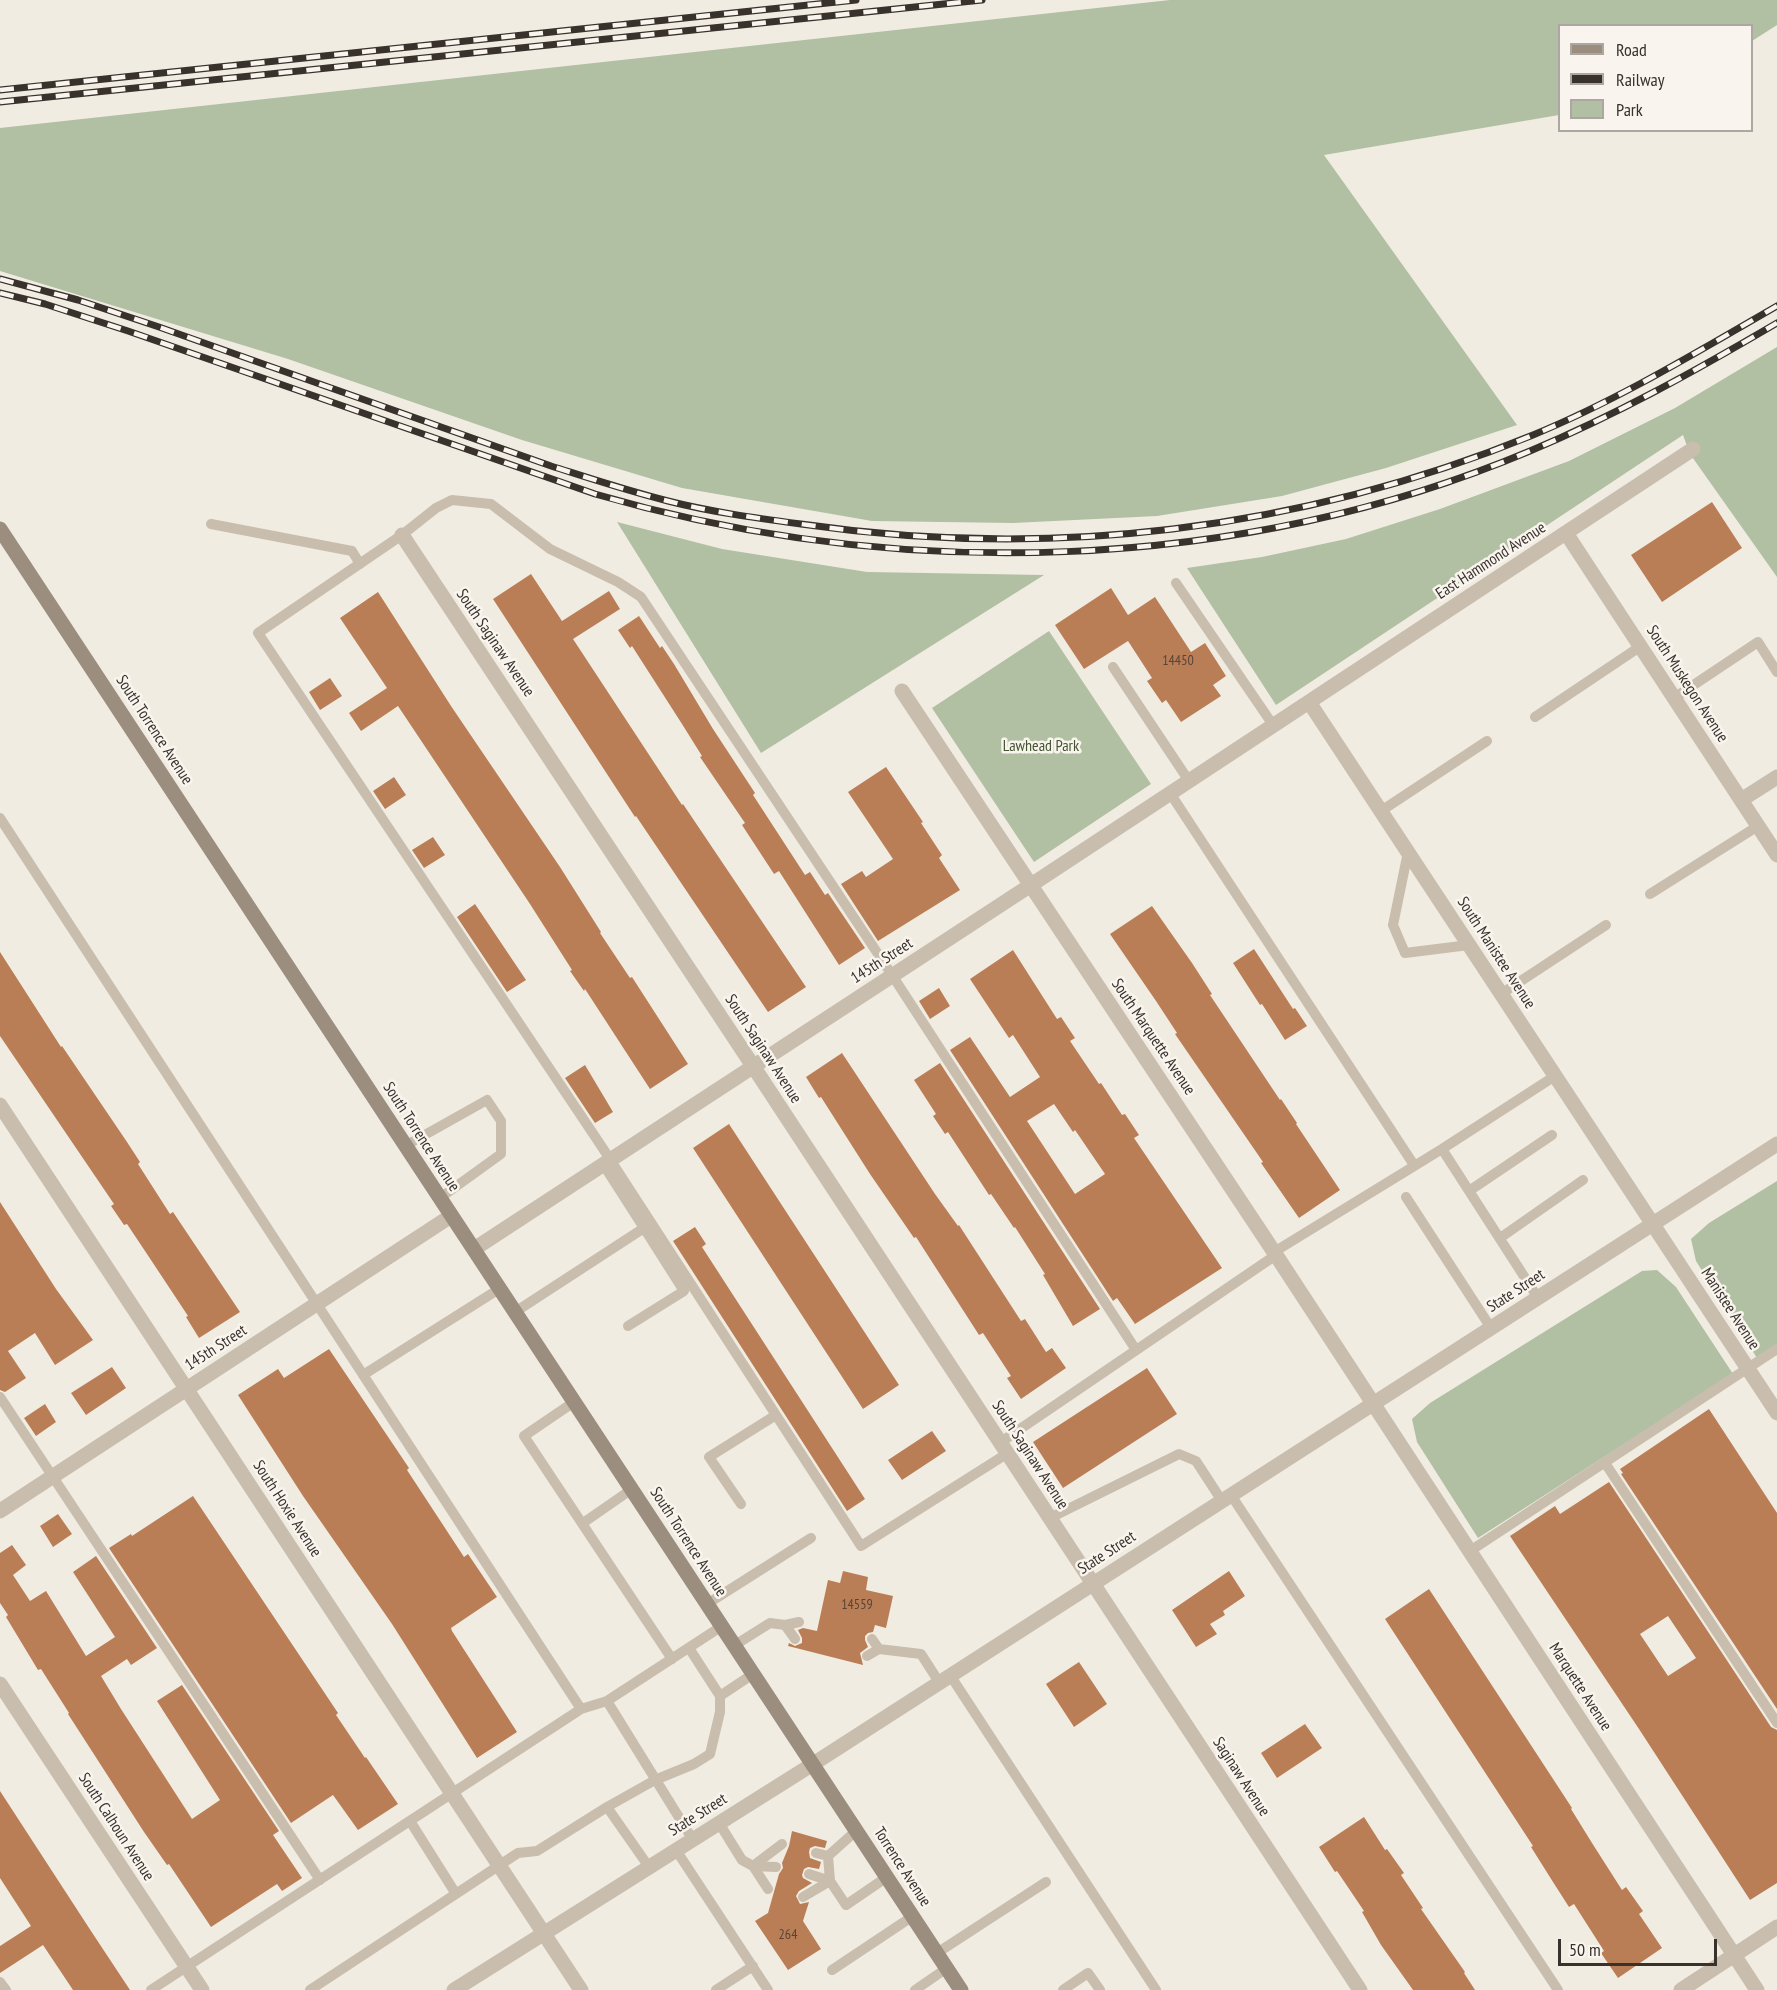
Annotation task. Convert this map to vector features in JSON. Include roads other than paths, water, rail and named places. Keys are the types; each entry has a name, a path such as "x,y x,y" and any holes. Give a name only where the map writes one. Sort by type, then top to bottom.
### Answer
{"main road":[{"name":"South Torrence Avenue","path":"0,529 813,1764"},
{"name":"Torrence Avenue","path":"813,1764 961,1990"}],"street":[{"name":"East Hammond Avenue","path":"1309,702 1693,449"},
{"name":"South Muskegon Avenue","path":"1566,533 1777,855"},
{"name":"South Saginaw Avenue","path":"402,535 1093,1584"},
{"name":"South Marquette Avenue","path":"902,691 1373,1403"},
{"name":"145th Street","path":"474,1249 1309,702"},
{"name":"South Manistee Avenue","path":"1309,702 1653,1224"},
{"path":"1741,800 1777,777"},
{"name":"South Hoxie Avenue","path":"0,1105 581,1990"},
{"name":"State Street","path":"454,1990 813,1764 1777,1144"},
{"name":"145th Street","path":"0,1511 451,1216"},
{"name":"Manistee Avenue","path":"1653,1224 1777,1413"},
{"name":"Marquette Avenue","path":"1373,1403 1757,1990"},
{"name":"Saginaw Avenue","path":"1093,1584 1360,1990"},
{"name":"South Calhoun Avenue","path":"0,1684 202,1990"},
{"path":"1681,1990 1777,1927"}],"lane":[{"path":"1136,1350 892,975 641,597 618,582 550,549 491,504 452,500 436,508 402,535 258,633 861,1546 1275,1254 1555,1076"},
{"path":"212,524 352,551 360,564"},
{"path":"1176,583 1274,725"},
{"path":"1674,698 1758,642 1777,672"},
{"path":"1535,717 1641,646"},
{"path":"1113,667 1189,781"},
{"path":"1381,811 1487,741"},
{"path":"1170,793 1414,1165"},
{"path":"0,818 581,1709"},
{"path":"1650,894 1758,826"},
{"path":"1408,852 1393,925 1405,953 1469,945"},
{"path":"1501,994 1606,925"},
{"path":"405,1146 487,1100 501,1121 501,1154 440,1198"},
{"path":"1469,1191 1552,1135"},
{"path":"1442,1149 1538,1298"},
{"path":"607,1162 644,1228 684,1291 628,1326"},
{"path":"1500,1238 1583,1180"},
{"path":"1406,1197 1491,1328"},
{"path":"515,1312 644,1228"},
{"path":"363,1375 500,1289"},
{"path":"1470,1551 1777,1349"},
{"path":"0,1398 320,1880"},
{"path":"574,1402 524,1436 672,1659"},
{"path":"741,1504 710,1457 776,1415"},
{"path":"1050,1518 1179,1454 1196,1461 1226,1498 1558,1990"},
{"path":"1605,1462 1777,1723"},
{"path":"583,1523 632,1489"},
{"path":"707,1604 812,1538"},
{"path":"735,1645 770,1623 785,1625 799,1622"},
{"path":"785,1625 795,1639"},
{"path":"151,1990 581,1709 607,1701 722,1626"},
{"path":"872,1639 879,1649"},
{"path":"310,1990 518,1853 537,1851 655,1780 694,1764 710,1754 720,1712 720,1695 689,1648"},
{"path":"867,1656 879,1649 921,1654 944,1679 1156,1990"},
{"path":"720,1695 753,1674"},
{"path":"607,1701 693,1839"},
{"path":"608,1807 649,1867"},
{"path":"410,1821 456,1894"},
{"path":"719,1823 742,1860 753,1866 776,1867"},
{"path":"828,1856 857,1830"},
{"path":"753,1866 782,1844"},
{"path":"676,1850 768,1990"},
{"path":"816,1853 828,1856"},
{"path":"828,1856 830,1881 846,1905 887,1877"},
{"path":"753,1866 768,1888"},
{"path":"809,1875 830,1881"},
{"path":"803,1897 830,1881"},
{"path":"937,1953 1046,1882"},
{"path":"832,1970 913,1916"},
{"path":"716,1990 753,1966"},
{"path":"915,1990 947,1968"},
{"path":"1063,1990 1088,1973 1100,1990"},
{"path":"0,1982 6,1990"}],"railway":[{"path":"0,90 856,0"},
{"path":"0,102 982,0"},
{"path":"0,279 78,300 159,327 551,466 653,497 717,512 801,524 895,534 988,539 1081,537 1173,529 1264,515 1355,494 1444,468 1533,435 1596,407 1777,306"},
{"path":"0,293 45,304 128,331 595,494 710,522 828,542 947,551 1066,552 1185,542 1303,522 1418,492 1530,451 1594,422 1686,375 1777,323"}],"park label":[{"name":"Lawhead Park","path":"1041,746"}]}
